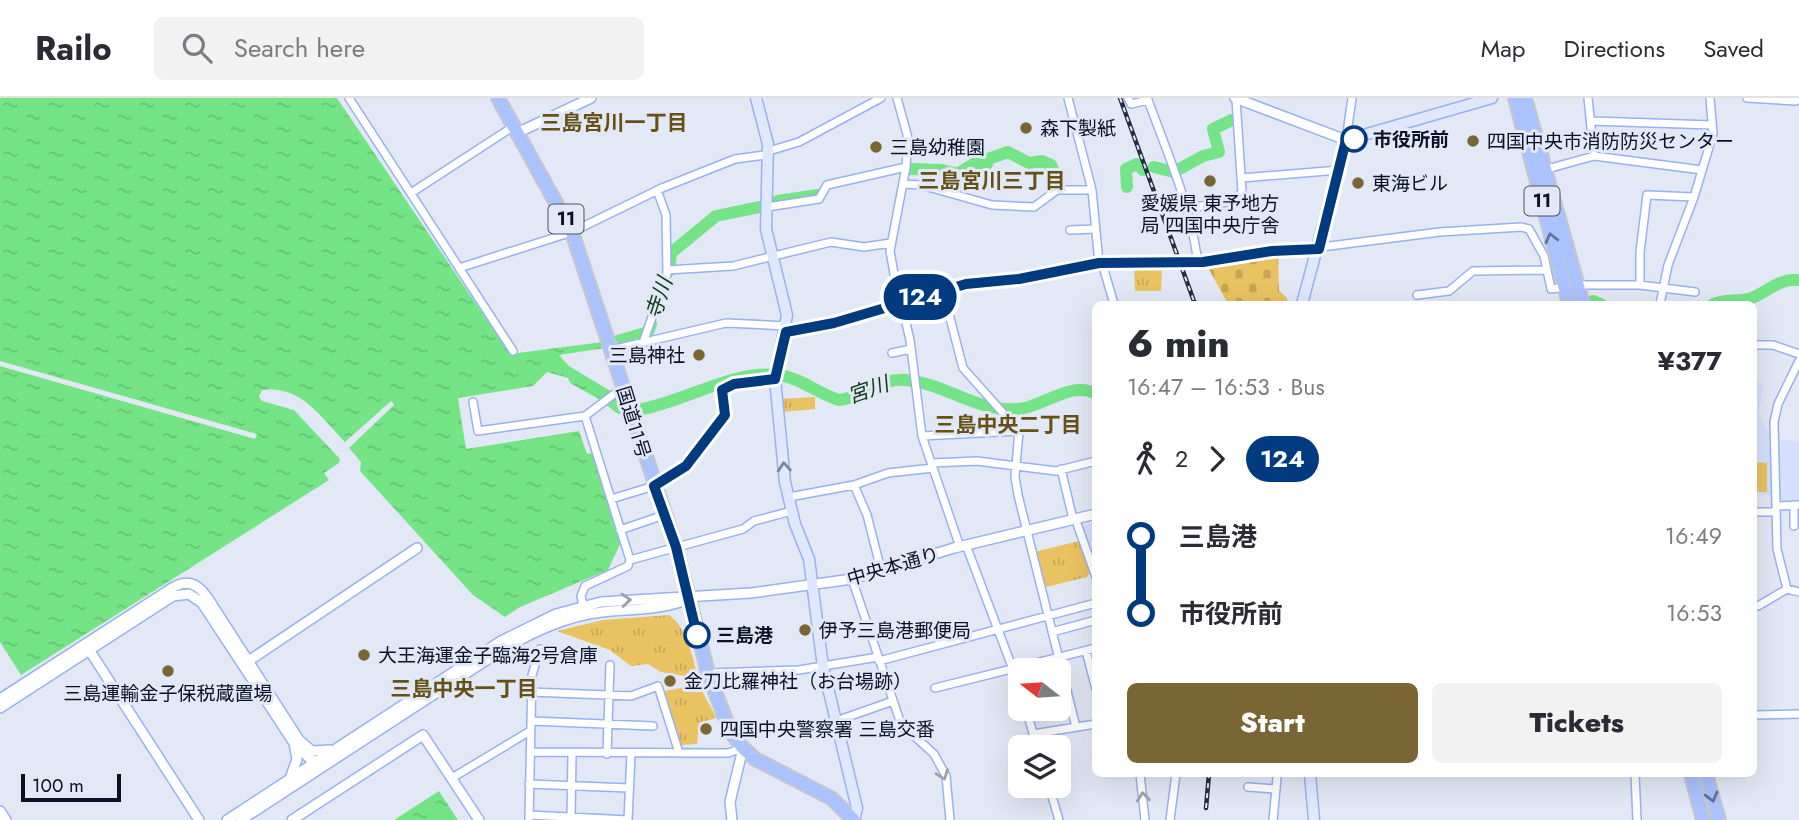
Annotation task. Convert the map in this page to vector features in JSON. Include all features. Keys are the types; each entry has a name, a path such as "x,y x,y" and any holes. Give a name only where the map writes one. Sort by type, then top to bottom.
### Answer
{"highway":[{"name":"国道11号","path":"498,98 572,232 611,350 622,393 676,547 708,673 723,715 743,748 765,765 831,798 854,820"},
{"name":"11","path":"1515,98 1576,301"},
{"name":"11","path":"1525,98 1547,169 1571,286"},
{"path":"1692,777 1703,820"},
{"path":"1707,777 1719,820"}],"main road":[{"path":"756,98 766,132 766,229 786,305 787,329 775,375 789,497 809,559 823,667 857,808 854,820"},
{"path":"1303,301 1346,140 1492,98"},
{"path":"1310,777 1314,820"}],"street":[{"path":"349,98 513,351"},
{"path":"411,193 515,129 591,98"},
{"path":"459,268 572,232 657,190 736,159 765,155 772,150 800,142 881,98"},
{"path":"897,98 908,138 906,167 891,243 891,267 911,349 922,436 963,546 1010,658"},
{"path":"1068,98 1092,190 1100,263 1113,301"},
{"path":"1128,98 1131,104 1147,100 1177,171 1188,208 1198,262"},
{"path":"1188,208 1234,201 1242,192 1235,98 1346,140 1352,98"},
{"path":"1588,98 1594,156"},
{"path":"1660,301 1663,286 1702,170 1712,125 1710,98"},
{"path":"1747,98 1796,101"},
{"path":"1592,121 1712,125"},
{"path":"1547,169 1594,156 1702,170"},
{"path":"767,207 819,199 827,184 906,167"},
{"path":"1242,178 1339,170"},
{"path":"903,184 921,185 992,205 1034,207 1057,190 1092,190"},
{"path":"644,336 670,270 666,215 657,190"},
{"path":"1640,285 1640,252 1647,195 1694,197"},
{"path":"611,350 644,336 726,323 787,329 834,323 966,284 1019,279 1100,263 1198,262 1440,232 1521,227 1529,229 1544,256 1551,289 1640,285 1695,292"},
{"path":"1070,230 1095,229"},
{"path":"670,270 733,266 831,242 864,247 891,243"},
{"path":"1418,295 1449,291 1473,271 1546,270"},
{"path":"943,291 959,360 1019,431 1017,495 1076,727"},
{"path":"1757,345 1773,345 1799,354"},
{"path":"892,353 911,349"},
{"path":"1787,589 1777,549 1774,422 1778,404 1799,361"},
{"path":"611,499 654,486 686,466 725,415 722,390 734,384 775,375"},
{"path":"473,402 478,431 585,416 622,393"},
{"path":"584,611 581,596 585,586 628,566 630,560 585,416"},
{"path":"922,436 1019,431"},
{"path":"789,497 854,485 888,473 932,465 977,461 1016,468 1060,470 1092,462"},
{"path":"1060,470 1074,519 1092,566"},
{"path":"854,485 867,515 881,570"},
{"path":"1757,512 1796,505 1794,526"},
{"path":"630,560 792,511"},
{"path":"621,530 664,515"},
{"name":"中央本通り","path":"243,817 299,782 341,750 505,648 540,629 584,611 666,607 688,599 813,586 852,579 963,546 1092,515"},
{"path":"246,663 417,548"},
{"path":"852,579 901,724 934,754 945,774 950,820"},
{"path":"1757,606 1787,589 1799,592"},
{"path":"0,699 173,596 189,594 202,603 246,663 311,762"},
{"path":"708,673 823,667 878,659 1092,604"},
{"path":"1052,632 1092,621"},
{"path":"0,708 87,647"},
{"path":"87,647 199,820"},
{"path":"540,649 532,675 529,818 628,820 631,754"},
{"path":"1054,658 1092,649"},
{"path":"1086,651 1092,674"},
{"path":"607,754 610,665"},
{"path":"935,688 1008,670"},
{"path":"531,692 631,696 658,686 679,753"},
{"path":"836,722 893,701"},
{"path":"1757,715 1799,715"},
{"path":"530,721 653,726"},
{"path":"1029,721 1033,734 1092,725"},
{"path":"452,778 530,731"},
{"path":"292,820 423,735 479,820"},
{"path":"297,741 320,752 341,750"},
{"path":"285,782 295,768 297,741"},
{"path":"530,752 728,753 743,748"},
{"path":"732,820 730,802 743,748"},
{"path":"227,820 243,817 311,762 341,750"},
{"path":"571,818 572,754"},
{"path":"299,782 311,762"},
{"path":"1140,777 1145,820"},
{"path":"1170,820 1176,777"},
{"path":"1634,777 1637,820"},
{"path":"1273,820 1277,778"},
{"path":"529,784 629,788"},
{"path":"1248,787 1275,789"},
{"path":"1053,798 1059,820"},
{"path":"0,811 6,820"}],"shaded area":[{"path":"1757,382 1764,383 1759,413 1769,434 1771,495 1757,495"},
{"path":"1777,440 1799,441 1799,508 1783,511 1778,507"},
{"path":"1092,523 1092,557 1081,527"}],"green space":[{"path":"1278,252 1279,291 1288,301 1226,301 1206,264"},
{"path":"1134,264 1162,266 1161,291 1135,291"},
{"path":"815,397 815,409 781,412 779,399"},
{"path":"1757,462 1767,463 1767,492 1757,492"},
{"path":"1079,541 1090,573 1087,577 1042,588 1034,552"},
{"path":"669,615 687,639 701,688 716,718 699,723 697,744 680,745 665,691 691,686 691,677 661,672 648,664 631,666 610,650 557,631 603,620"}],"water":[{"path":"0,98 337,98 510,354 603,342 605,348 559,355 569,366 612,392 599,399 570,383 568,378 547,372 533,386 458,398 466,449 579,431 587,454 592,453 620,544 608,570 520,607 505,617 473,595 360,471 361,462 349,448 394,405 391,401 345,442 299,397 288,392 262,390 259,397 262,401 294,410 340,459 339,463 324,473 329,480 21,675 0,642"},
{"path":"439,791 458,820 394,820"}],"pier":[{"path":"0,361 257,434 255,439 0,366"}],"waterway":[{"name":"寺川","path":"1154,167 1174,172 1203,156 1219,152 1213,129 1232,120"},
{"name":"寺川","path":"910,169 942,170 957,174 975,163 987,164 988,159 1008,152 1029,163 1042,161 1051,165 1060,186"},
{"name":"寺川","path":"1127,187 1126,169 1137,164 1143,170"},
{"name":"寺川","path":"778,201 818,195"},
{"name":"寺川","path":"669,271 671,253 716,216 764,206"},
{"name":"宮川","path":"1732,301 1752,298 1780,283 1799,280"},
{"name":"寺川","path":"615,342 648,332 651,324"},
{"name":"宮川","path":"605,396 620,408 638,410 743,377 761,375 787,377 839,400 856,396 887,382 920,382 989,407 1004,409 1028,407 1077,390 1092,393"}],"railway":[{"path":"1120,98 1194,301"},
{"path":"1206,808 1209,777"}],"bus line":[{"name":"124","path":"697,635 676,547 654,486 686,466 725,415 722,390 734,384 775,379 786,332 834,323 966,284 1019,279 1099,263 1203,262 1272,251 1319,249 1346,140 1354,139"}],"place":[{"name":"森下製紙","path":"1026,128"},
{"name":"市役所前","path":"1354,139"},
{"name":"四国中央市消防防災センター","path":"1473,141"},
{"name":"三島幼稚園","path":"876,147"},
{"name":"愛媛県 東予地方 局 四国中央庁舎","path":"1210,181"},
{"name":"東海ビル","path":"1358,183"},
{"name":"三島神社","path":"699,355"},
{"name":"伊予三島港郵便局","path":"805,630"},
{"name":"三島港","path":"697,635"},
{"name":"大王海運金子臨海2号倉庫","path":"364,655"},
{"name":"三島運輸金子保税蔵置場","path":"168,671"},
{"name":"金刀比羅神社（お台場跡）","path":"670,681"},
{"name":"四国中央警察署 三島交番","path":"706,729"}],"district":[{"name":"三島宮川一丁目","path":"614,123"},
{"name":"三島宮川三丁目","path":"992,181"},
{"name":"三島中央二丁目","path":"1008,425"},
{"name":"三島中央一丁目","path":"464,689"}]}
